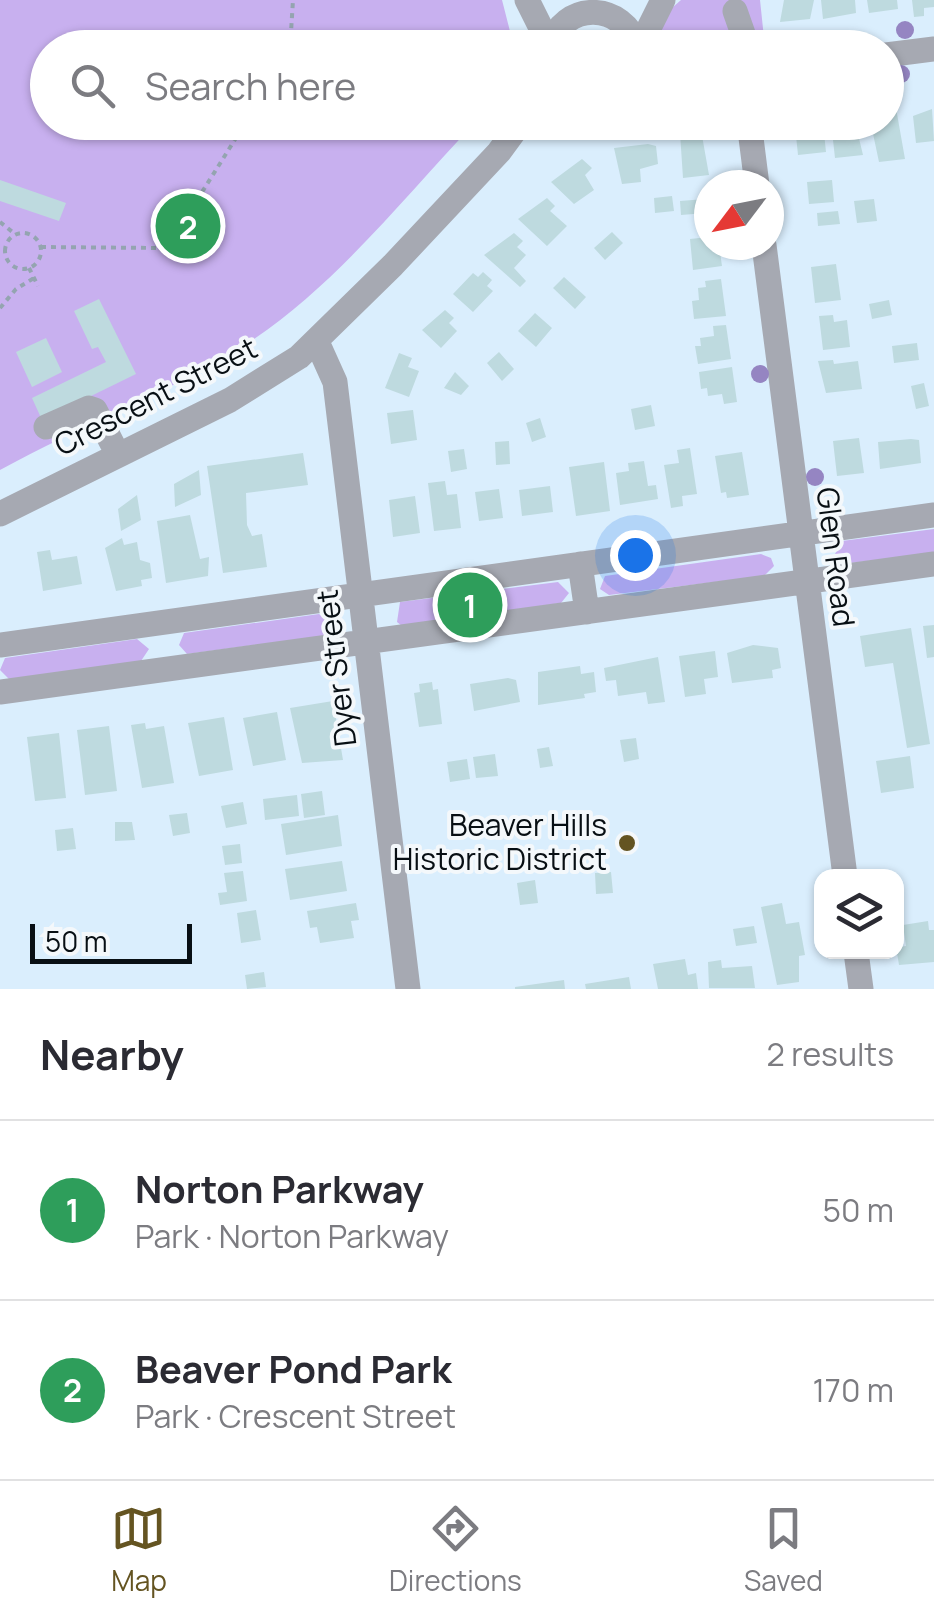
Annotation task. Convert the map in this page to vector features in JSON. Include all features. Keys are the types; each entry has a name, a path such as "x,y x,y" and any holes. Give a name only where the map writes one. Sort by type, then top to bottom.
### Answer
{"street":[{"path":"527,0 542,30"},
{"path":"557,30 582,8 632,0"},
{"path":"648,30 664,0"},
{"path":"582,8 630,30"},
{"path":"735,11 742,30"},
{"path":"904,53 934,49"},
{"name":"Crescent Street","path":"0,514 230,400 317,342 508,140"},
{"name":"Crescent Street","path":"499,152 515,140"},
{"path":"751,140 755,170"},
{"name":"Glen Road","path":"766,260 845,869"},
{"name":"Dyer Street","path":"317,342 335,382 408,989"},
{"path":"46,428 89,408 95,410 117,453"},
{"path":"0,644 934,515"},
{"path":"580,564 587,612"},
{"path":"0,692 934,564"},
{"path":"160,623 166,669"},
{"path":"857,959 861,989"}],"path":[{"path":"291,30 293,0"},
{"path":"41,247 161,248 177,232 235,140"},
{"path":"0,222 14,234 34,236 41,247 39,260 29,268 16,267 6,258 6,245 14,234"},
{"path":"29,268 38,286"},
{"path":"0,308 16,289 34,278"}],"shaded area":[{"path":"0,0 502,0 510,30 30,30 30,140 459,140 338,269 245,345 185,379 0,470"},
{"path":"681,0 760,0 763,30 661,30 664,15"},
{"path":"934,529 934,553 843,564 834,556 842,541"},
{"path":"761,554 771,558 774,566 764,576 609,595 600,589 605,576"},
{"path":"558,582 569,593 561,603 402,626 397,622 400,602"},
{"path":"319,614 332,624 332,632 323,636 187,654 179,645 184,633"},
{"path":"137,639 149,649 141,661 9,679 0,670 5,658"}],"building":[{"path":"784,0 814,0 810,19 780,22"},
{"path":"821,0 855,0 856,13 823,19"},
{"path":"867,0 897,0 898,9 869,13"},
{"path":"912,0 934,0 934,7 924,8 924,16 914,17"},
{"path":"932,109 934,141 916,143 913,116"},
{"path":"680,140 703,140 708,170 694,170 694,177 683,178"},
{"path":"796,140 825,140 826,152 798,155"},
{"path":"833,140 859,140 863,155 835,158"},
{"path":"874,140 902,140 905,159 879,162"},
{"path":"656,146 658,164 640,169 641,182 622,184 614,148"},
{"path":"582,159 592,168 585,175 594,190 574,204 551,182"},
{"path":"0,180 66,203 59,221 0,201"},
{"path":"832,180 834,202 809,204 807,182"},
{"path":"672,196 674,211 655,213 654,198"},
{"path":"547,198 555,206 550,211 567,226 547,246 518,219"},
{"path":"874,199 877,221 857,223 854,201"},
{"path":"694,200 694,214 681,215 680,201"},
{"path":"838,211 840,224 818,226 817,213"},
{"path":"612,232 623,243 605,260 594,248"},
{"path":"514,233 523,241 517,247 526,255 514,268 526,281 520,287 484,255"},
{"path":"690,239 694,239 694,260 721,260 722,266 693,270"},
{"path":"836,264 841,300 815,303 811,267"},
{"path":"483,272 492,280 487,286 493,291 473,312 453,294 473,273 478,277"},
{"path":"564,277 586,297 575,309 553,288"},
{"path":"721,279 726,316 694,319 692,301 699,300 698,288 706,287 705,281"},
{"path":"99,299 136,374 42,420 32,398 106,362 98,347 92,349 74,311"},
{"path":"889,300 892,315 872,319 869,304"},
{"path":"445,310 454,318 449,323 457,331 441,348 422,330"},
{"path":"535,313 552,328 536,347 518,331"},
{"path":"833,315 834,322 847,320 850,347 823,350 819,316"},
{"path":"726,325 731,359 698,364 695,346 701,346 700,338 714,336 713,326"},
{"path":"46,338 62,372 32,387 16,352"},
{"path":"917,343 919,360 894,363 892,346"},
{"path":"499,352 514,369 502,381 487,363"},
{"path":"399,353 412,358 408,367 419,371 409,397 385,388"},
{"path":"833,360 834,364 858,361 862,389 826,393 818,361"},
{"path":"732,367 737,402 724,404 722,394 708,396 707,388 701,389 699,372"},
{"path":"455,372 469,386 461,395 444,388"},
{"path":"924,383 929,406 916,409 911,386"},
{"path":"651,405 655,426 635,430 631,409"},
{"path":"413,410 417,440 391,444 387,413"},
{"path":"540,418 546,437 532,442 526,423"},
{"path":"859,438 864,473 837,476 833,441"},
{"path":"919,440 921,463 880,469 878,442"},
{"path":"509,441 510,464 496,465 495,442"},
{"path":"690,448 697,494 682,496 683,506 671,508 664,465 679,463 677,450"},
{"path":"464,449 467,469 451,472 448,451"},
{"path":"742,452 749,495 727,498 726,492 721,493 715,456"},
{"path":"303,453 308,485 246,493 247,525 252,536 262,534 267,567 223,573 207,466"},
{"path":"644,461 648,486 656,485 658,499 620,505 616,473 629,471 628,463"},
{"path":"604,462 610,511 576,516 569,467"},
{"path":"199,470 201,495 175,507 174,484"},
{"path":"445,481 447,495 457,494 461,528 434,531 428,483"},
{"path":"550,486 553,512 522,516 519,490"},
{"path":"499,489 503,518 479,521 475,492"},
{"path":"137,495 141,520 121,531 118,509"},
{"path":"415,496 420,533 393,537 389,500"},
{"path":"190,515 200,559 209,557 208,576 166,583 157,521"},
{"path":"122,538 124,545 137,542 140,560 150,563 152,578 141,580 142,586 116,591 105,548"},
{"path":"50,550 52,560 77,556 82,584 43,591 37,552"},
{"path":"934,625 934,657 927,658 923,626"},
{"path":"911,628 930,744 907,748 893,663 865,667 860,636"},
{"path":"753,645 778,648 781,668 772,670 773,678 732,683 727,653"},
{"path":"715,651 718,677 704,679 706,694 685,697 679,656"},
{"path":"658,657 665,702 648,704 646,692 618,696 616,680 606,681 604,668"},
{"path":"580,666 581,674 594,672 596,692 584,694 585,698 538,705 538,672"},
{"path":"516,680 520,702 474,711 470,684"},
{"path":"432,682 433,690 438,689 442,724 419,727 414,693 420,692 419,684"},
{"path":"333,701 343,760 302,763 290,708"},
{"path":"277,712 286,760 253,766 243,718"},
{"path":"224,717 233,770 199,776 188,723"},
{"path":"145,723 146,729 164,726 174,783 142,788 131,725"},
{"path":"109,726 117,791 85,795 77,730"},
{"path":"59,733 66,798 35,801 27,737"},
{"path":"636,738 639,759 624,762 620,740"},
{"path":"549,747 553,766 540,768 537,749"},
{"path":"495,754 498,776 476,778 473,757"},
{"path":"910,756 914,788 881,793 876,761"},
{"path":"467,759 470,779 450,782 447,762"},
{"path":"322,791 325,815 304,818 301,794"},
{"path":"297,795 299,816 265,820 263,799"},
{"path":"243,802 247,824 226,828 221,806"},
{"path":"187,813 190,833 173,836 169,815"},
{"path":"338,815 342,846 286,855 281,824"},
{"path":"115,822 132,822 135,840 115,841"},
{"path":"73,828 76,849 57,851 55,830"},
{"path":"240,844 242,863 225,865 222,846"},
{"path":"342,861 347,891 290,900 285,869"},
{"path":"243,871 247,901 220,905 218,893 227,892 224,873"},
{"path":"611,872 613,893 596,894 595,873"},
{"path":"535,880 538,903 520,905 517,883"},
{"path":"356,903 359,920 351,921 354,938 320,943 317,927 310,928 307,911"},
{"path":"782,903 786,924 799,922 805,955 799,956 799,982 777,985 761,907"},
{"path":"256,910 261,940 241,943 237,913"},
{"path":"928,921 929,930 934,930 934,962 899,965 898,959 904,959 906,946 904,925"},
{"path":"754,926 757,943 736,946 733,929"},
{"path":"685,959 688,975 696,973 698,989 658,989 653,964"},
{"path":"721,960 722,968 752,966 755,988 709,988 708,962"},
{"path":"264,972 266,987 247,989 245,975"},
{"path":"629,977 631,989 586,989 585,984"},
{"path":"564,980 565,989 515,989 515,987"}],"place":[{"name":"Beaver Pond Park","path":"188,226"},
{"name":"Norton Parkway","path":"470,605"},
{"name":"Beaver Hills Historic District","path":"627,843"}]}
